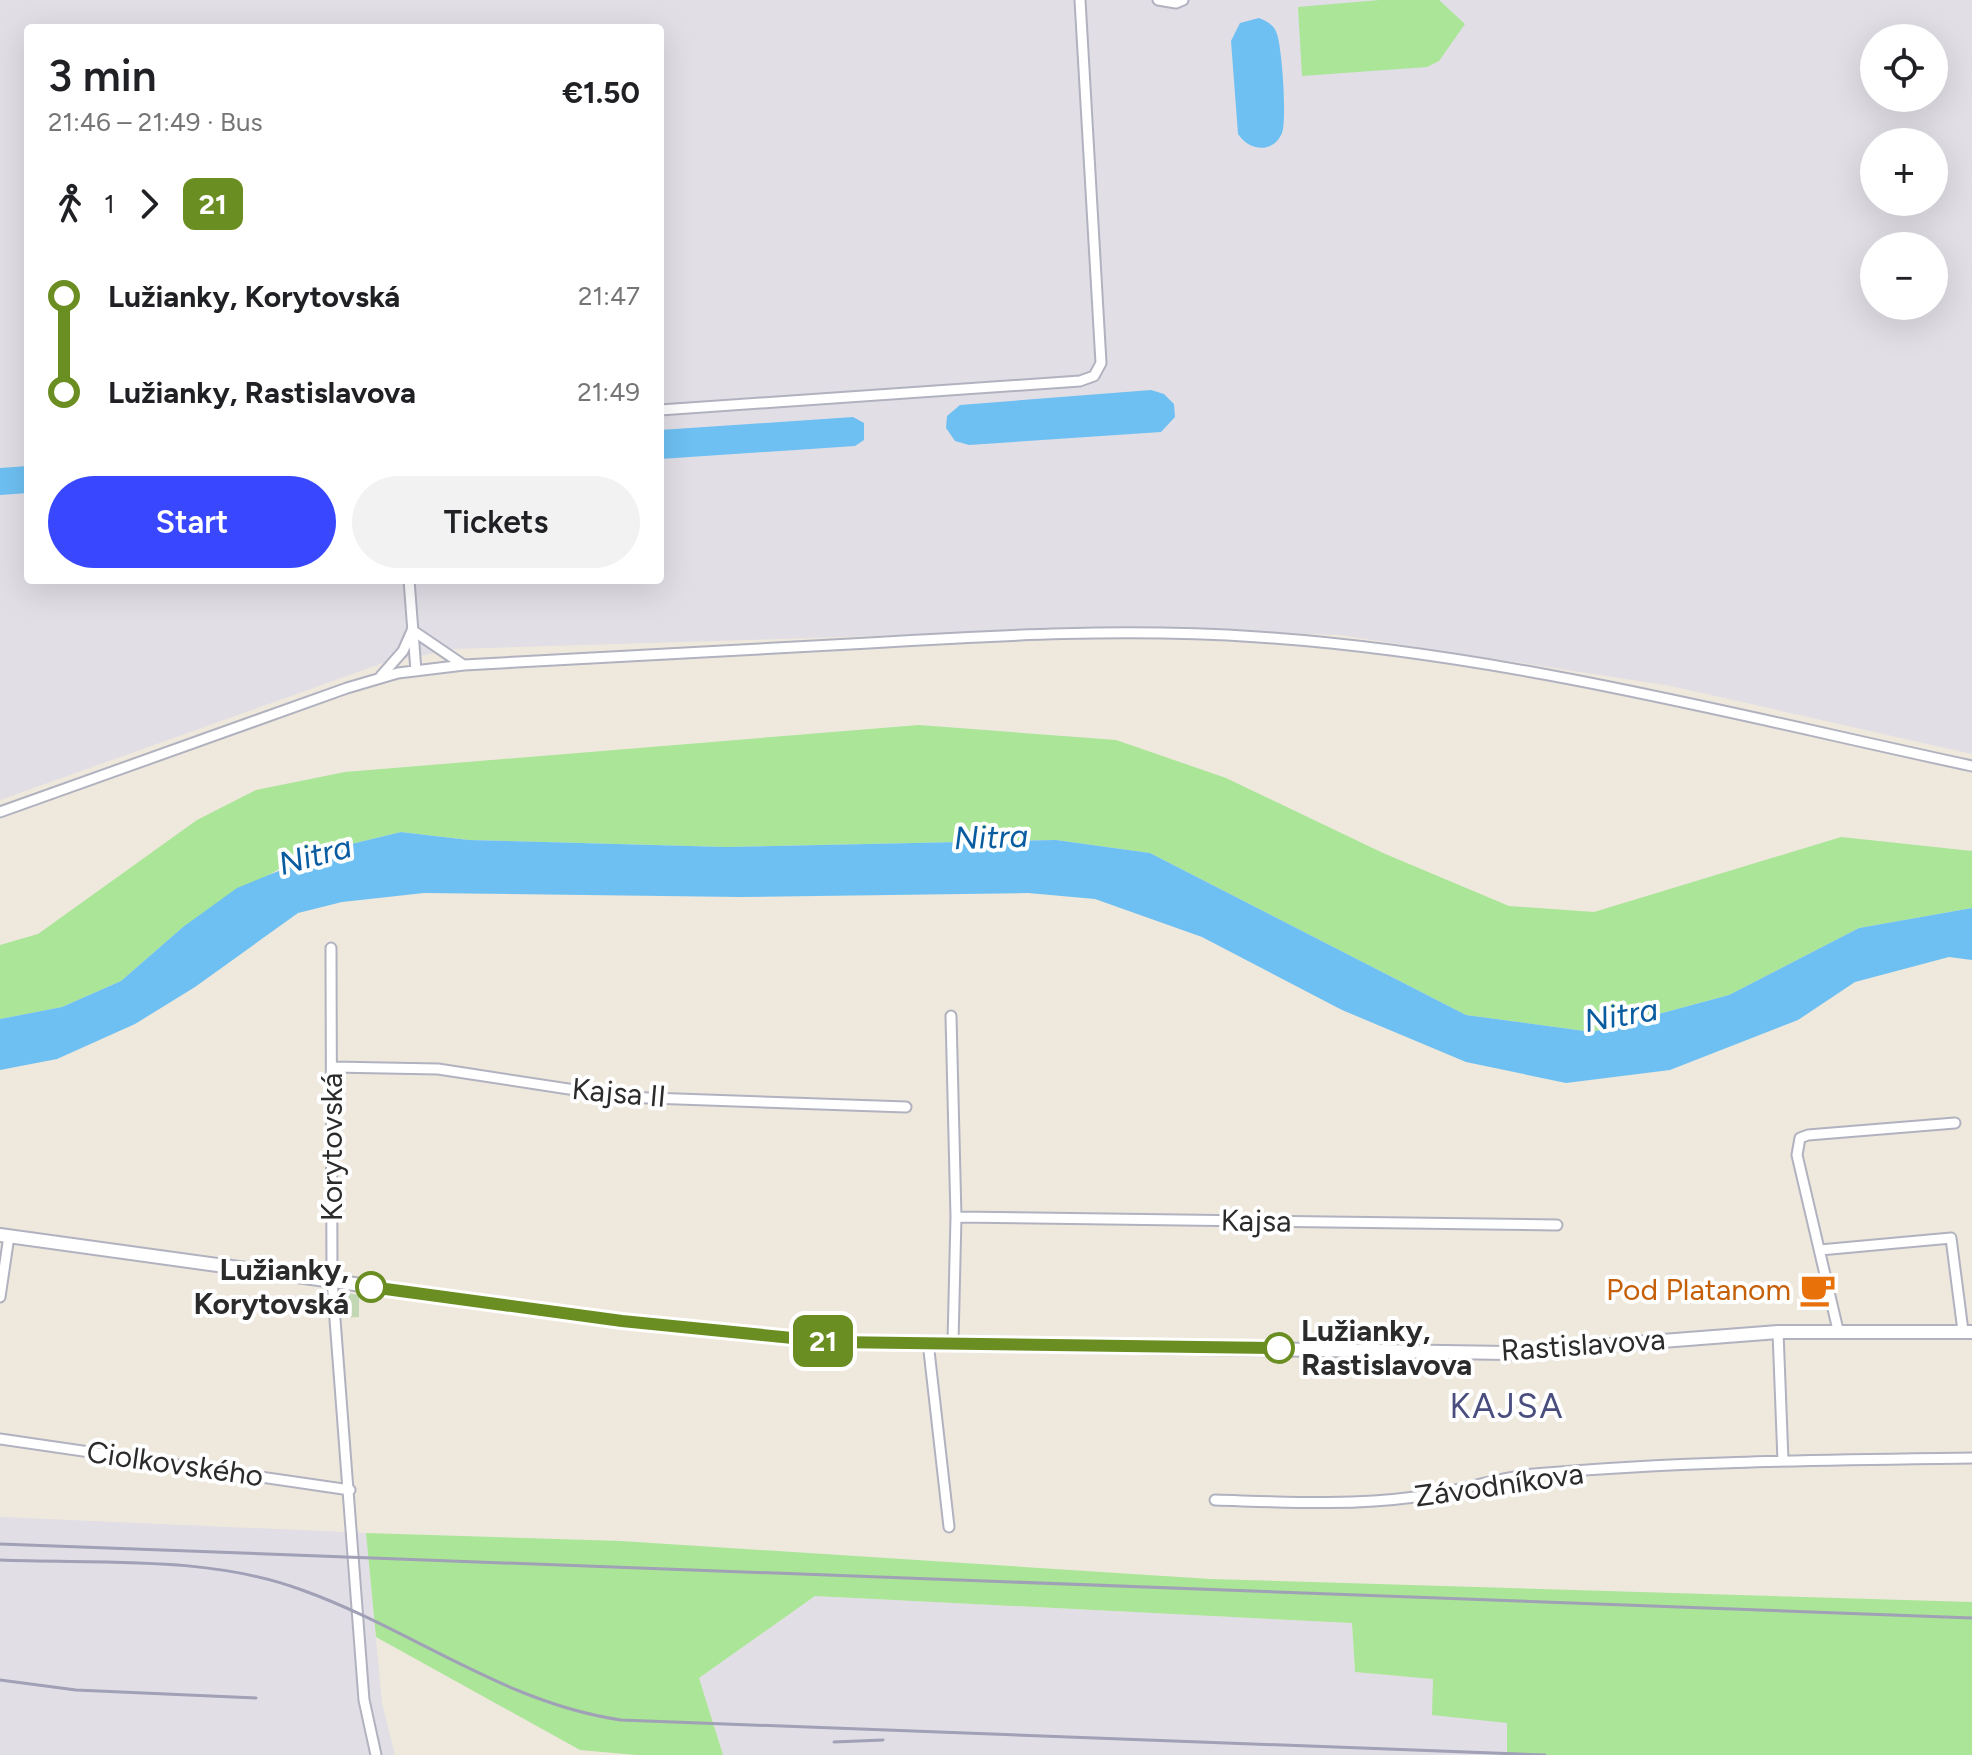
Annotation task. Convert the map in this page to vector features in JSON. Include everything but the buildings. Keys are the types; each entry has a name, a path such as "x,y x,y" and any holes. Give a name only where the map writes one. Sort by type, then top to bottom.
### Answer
{"street":[{"path":"664,410 1080,381 1094,376 1101,363 1080,0"},
{"path":"1158,0 1176,3 1183,0"},
{"path":"409,584 416,671"},
{"path":"412,630 464,665"},
{"path":"379,678 403,651 412,630"},
{"path":"0,812 379,678 416,671 464,665 944,638 1133,633 1258,636 1474,660 1557,675 1972,766"},
{"name":"Korytovská","path":"331,948 332,1280 364,1700 376,1755"},
{"path":"951,1016 956,1217 953,1342"},
{"name":"Kajsa II","path":"332,1067 438,1069 621,1097 906,1107"},
{"path":"1838,1330 1797,1155 1800,1138 1830,1132 1955,1123"},
{"name":"Kajsa","path":"956,1217 1557,1225"},
{"path":"0,1297 5,1236"},
{"name":"Rastislavova","path":"5,1236 723,1333 833,1342 1507,1353 1778,1332 1968,1332"},
{"path":"1820,1250 1951,1238 1968,1332"},
{"path":"1778,1332 1783,1461"},
{"path":"928,1342 949,1527"},
{"name":"Ciolkovského","path":"0,1439 350,1490"},
{"name":"Závodníkova","path":"1215,1500 1340,1504 1419,1497 1487,1481 1535,1474 1783,1461 1972,1458"}],"shaded area":[{"path":"0,0 1972,0 1972,754 1671,686 1340,635 1135,628 455,649 383,663 0,800"},
{"path":"0,1517 366,1533 382,1703 395,1755 0,1755"},
{"path":"815,1596 1352,1623 1355,1672 1434,1679 1507,1723 1507,1755 723,1755 699,1678"}],"green space":[{"path":"1380,0 1439,0 1465,24 1439,61 1427,67 1302,76 1298,7"},
{"path":"919,725 1116,740 1226,778 1383,853 1509,906 1594,912 1841,837 1972,851 1972,908 1859,928 1729,995 1592,1032 1466,1015 1150,853 1056,840 726,847 469,840 401,832 335,848 284,866 183,927 121,981 62,1007 0,1019 0,945 38,934 197,820 256,790 345,772"},
{"path":"348,1293 359,1295 359,1317 339,1318 340,1301"},
{"path":"366,1533 621,1541 1210,1579 1972,1602 1972,1755 1507,1755 1507,1723 1432,1715 1433,1679 1355,1672 1352,1623 815,1596 699,1678 723,1755 637,1755 580,1750 376,1637"}],"water":[{"path":"1259,18 1270,24 1277,34 1284,99 1282,133 1273,144 1261,148 1248,144 1238,134 1231,41 1240,23"},
{"path":"1151,390 1164,394 1174,404 1175,417 1161,432 969,445 955,441 946,428 947,416 960,405"},
{"path":"853,417 864,423 864,440 855,446 664,459 664,430"},
{"path":"24,466 24,493 0,495 0,468"},
{"path":"401,832 469,840 726,847 1056,840 1150,853 1466,1015 1592,1032 1729,995 1859,928 1972,908 1972,960 1949,957 1855,982 1798,1020 1670,1070 1566,1083 1466,1062 1342,1010 1202,937 1095,899 1028,893 740,897 424,893 342,902 298,913 195,987 135,1024 57,1059 0,1070 0,1019 62,1007 121,981 183,927 237,888 335,848"}],"railway":[{"path":"0,1544 1972,1618"},
{"path":"0,1560 153,1563 229,1571 266,1579 342,1606 497,1682 537,1698 621,1720 1545,1755"},
{"path":"0,1680 76,1690 256,1698"},
{"path":"834,1742 883,1740"}],"bus line":[{"name":"21","path":"371,1287 622,1321 833,1342 1279,1348"}],"place":[{"name":"Lužianky, Korytovská","path":"371,1287"},
{"name":"Pod Platanom","path":"1817,1290"},
{"name":"Lužianky, Rastislavova","path":"1279,1348"}],"district":[{"name":"KAJSA","path":"1507,1406"}],"water label":[{"name":"Nitra","path":"991,837"},
{"name":"Nitra","path":"315,855"},
{"name":"Nitra","path":"1621,1015"}]}
